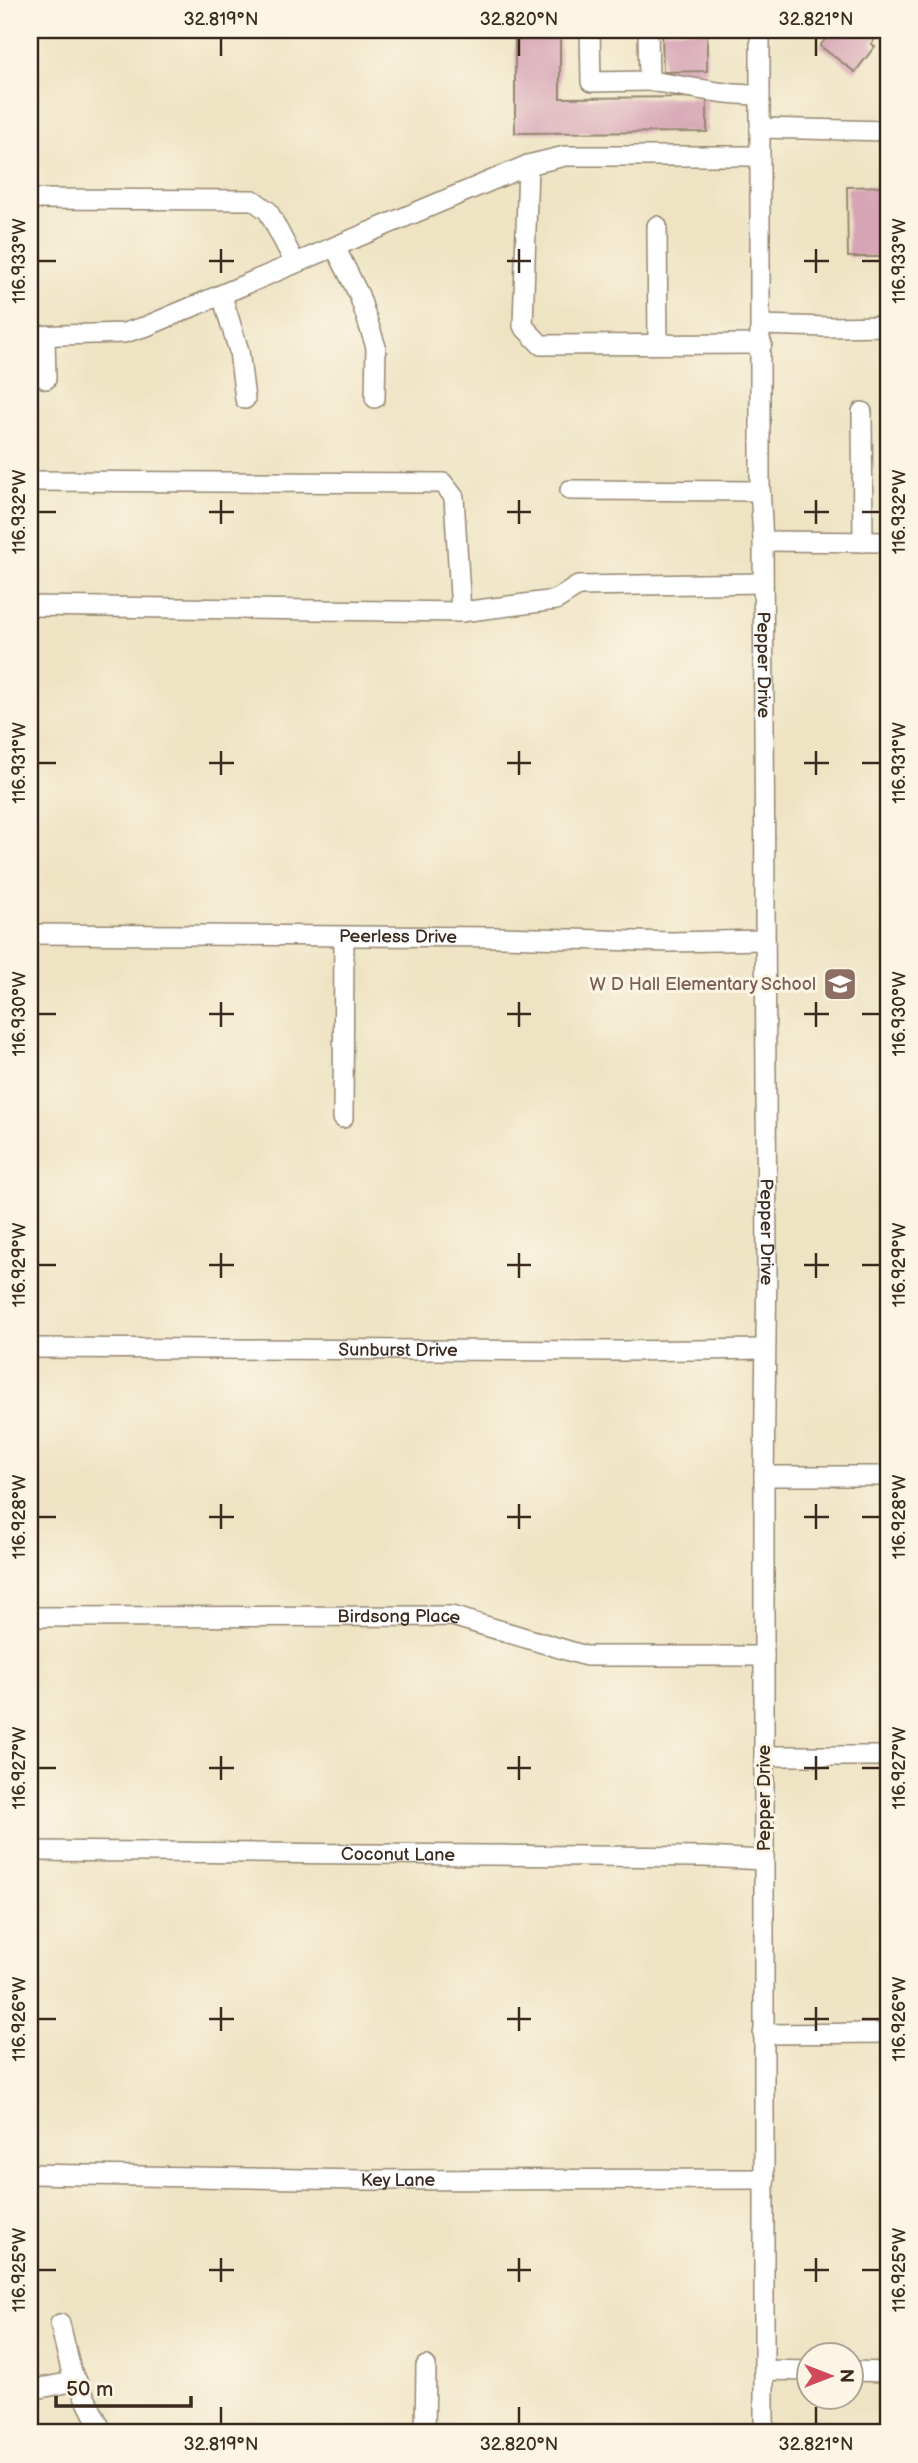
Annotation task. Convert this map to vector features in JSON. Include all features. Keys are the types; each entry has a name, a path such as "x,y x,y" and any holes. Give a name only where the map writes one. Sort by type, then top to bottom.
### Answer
{"street":[{"path":"590,30 591,82 649,82 728,95 760,95"},
{"path":"648,30 649,82"},
{"name":"Pepper Drive","path":"760,30 760,491 763,541 767,1265 764,1476 764,2433"},
{"path":"760,128 888,131"},
{"path":"46,379 37,336 135,330 222,296 528,165 565,156 760,156"},
{"path":"528,165 523,326 541,345 658,344 828,327 888,326"},
{"path":"30,199 253,200 268,211 295,263"},
{"path":"657,226 658,344"},
{"path":"335,247 359,295 376,347 375,398"},
{"path":"222,296 239,351 245,399"},
{"path":"862,412 863,542"},
{"path":"30,481 443,483 454,497 461,612"},
{"path":"570,490 760,491"},
{"path":"763,541 888,542"},
{"path":"30,606 461,612 556,600 578,586 763,583"},
{"name":"Peerless Drive","path":"30,934 502,937 670,943 764,940"},
{"path":"343,1118 344,937"},
{"name":"Sunburst Drive","path":"30,1348 623,1351 765,1349"},
{"path":"764,1476 888,1476"},
{"name":"Birdsong Place","path":"30,1616 452,1616 586,1656 764,1656"},
{"path":"764,1755 888,1756"},
{"name":"Coconut Lane","path":"30,1851 704,1857 764,1860"},
{"path":"763,2034 888,2033"},
{"name":"Key Lane","path":"30,2174 364,2180 765,2179"},
{"path":"60,2324 71,2370 103,2433"},
{"path":"425,2433 426,2366"},
{"path":"764,2370 796,2371"},
{"path":"866,2371 888,2372"},
{"path":"30,2390 76,2381"}],"building":[{"path":"515,30 560,30 560,98 707,97 707,132 515,133"},
{"path":"662,30 707,30 707,71 663,72"},
{"path":"832,30 882,30 871,44 875,46 855,72 820,46"},
{"path":"888,186 888,257 848,257 847,187"}],"place":[{"name":"W D Hall Elementary School","path":"840,984"}]}
